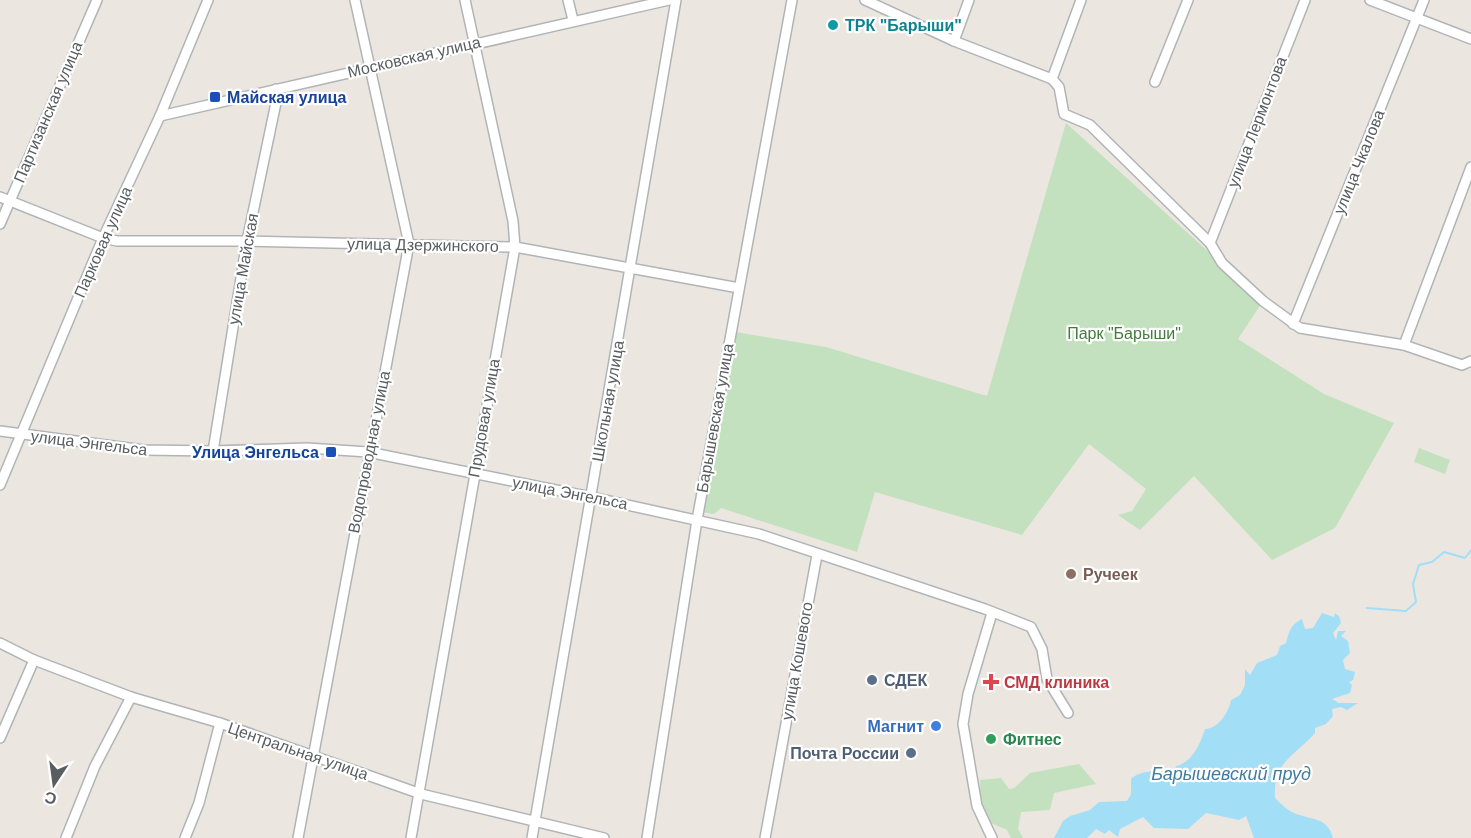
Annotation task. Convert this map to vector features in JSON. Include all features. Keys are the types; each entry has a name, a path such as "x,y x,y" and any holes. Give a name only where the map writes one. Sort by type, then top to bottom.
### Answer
{"street":[{"name":"Партизанская улица","path":"0,225 5,199 97,0"},
{"name":"Парковая улица","path":"0,485 103,238 160,116 208,0"},
{"name":"Водопроводная улица","path":"298,838 315,756 368,452 409,244 356,0"},
{"name":"Прудовая улица","path":"411,838 421,794 515,247 513,221 465,0"},
{"path":"568,0 573,20"},
{"name":"Московская улица","path":"160,116 573,20 669,0"},
{"name":"Школьная улица","path":"532,838 632,268 676,0"},
{"name":"Барышевская улица","path":"648,838 697,520 792,0"},
{"path":"865,0 954,41 1052,79 1059,87 1064,114 1090,125 1210,243 1222,263 1293,324 1300,328 1404,345 1466,363"},
{"path":"954,41 969,0"},
{"path":"1052,79 1081,0"},
{"path":"1155,82 1188,0"},
{"name":"улица Лермонтова","path":"1210,243 1305,0"},
{"path":"1370,0 1471,39"},
{"name":"улица Чкалова","path":"1293,324 1424,0"},
{"name":"улица Майская","path":"213,451 247,240 277,98 276,88"},
{"path":"1404,345 1471,166"},
{"name":"улица Дзержинского","path":"5,199 103,238 117,241 247,240 515,247 739,288"},
{"name":"улица Энгельса","path":"0,431 144,450 213,451 307,448 368,452 759,534 985,609 1031,627 1042,649 1047,679 1068,713"},
{"name":"улица Кошевого","path":"765,838 817,555"},
{"path":"992,613 968,694 963,724 977,806 992,838"},
{"name":"Центральная улица","path":"0,643 34,660 131,697 220,723 421,794 604,838"},
{"path":"0,738 34,660"},
{"path":"66,838 95,766 131,697"},
{"path":"185,838 199,803 220,723"}],"green space":[{"name":"Парк \"Барыши\"","path":"1066,123 1263,301 1238,339 1324,394 1394,423 1335,528 1272,560 1194,476 1140,530 1118,515 1132,511 1146,489 1089,444 1022,535 875,492 857,552 721,508 714,514 701,512 735,332 826,347 987,396"},
{"path":"1419,448 1450,460 1445,474 1414,462"},
{"path":"1079,764 1096,784 1054,793 1050,810 1021,812 1018,829 1023,838 1011,838 1007,830 989,822 981,803 980,780 1001,778 1009,789 1014,788 1030,773"}],"water":[{"name":"Барышевский пруд","path":"1322,613 1334,617 1335,613 1339,616 1341,623 1333,633 1336,640 1338,631 1346,631 1341,636 1348,641 1350,653 1343,660 1345,669 1355,672 1353,680 1349,682 1352,685 1350,693 1332,699 1339,703 1358,703 1347,710 1341,707 1332,709 1333,716 1326,724 1315,728 1315,733 1286,761 1277,776 1275,798 1291,812 1323,823 1331,831 1333,838 1254,838 1246,816 1239,820 1206,813 1188,829 1154,828 1143,817 1120,829 1118,837 1109,830 1105,834 1096,829 1087,838 1054,838 1063,821 1070,816 1090,810 1099,802 1127,801 1131,794 1131,779 1134,776 1154,772 1168,775 1176,766 1187,761 1198,746 1205,729 1218,723 1228,710 1231,700 1240,695 1245,685 1245,669 1250,675 1257,663 1277,655 1280,646 1286,643 1292,626 1302,619 1305,629 1313,628"}],"waterway":[{"path":"1367,608 1406,611 1416,602 1413,584 1419,565 1432,562 1444,552 1465,558 1471,550"}],"place":[{"name":"ТРК \"Барыши\"","path":"833,25"},
{"name":"Майская улица","path":"215,97"},
{"name":"Улица Энгельса","path":"331,452"},
{"name":"Ручеек","path":"1071,574"},
{"name":"СДЕК","path":"872,680"},
{"name":"СМД клиника","path":"991,682"},
{"name":"Магнит","path":"936,726"},
{"name":"Фитнес","path":"991,739"},
{"name":"Почта России","path":"911,753"}]}
